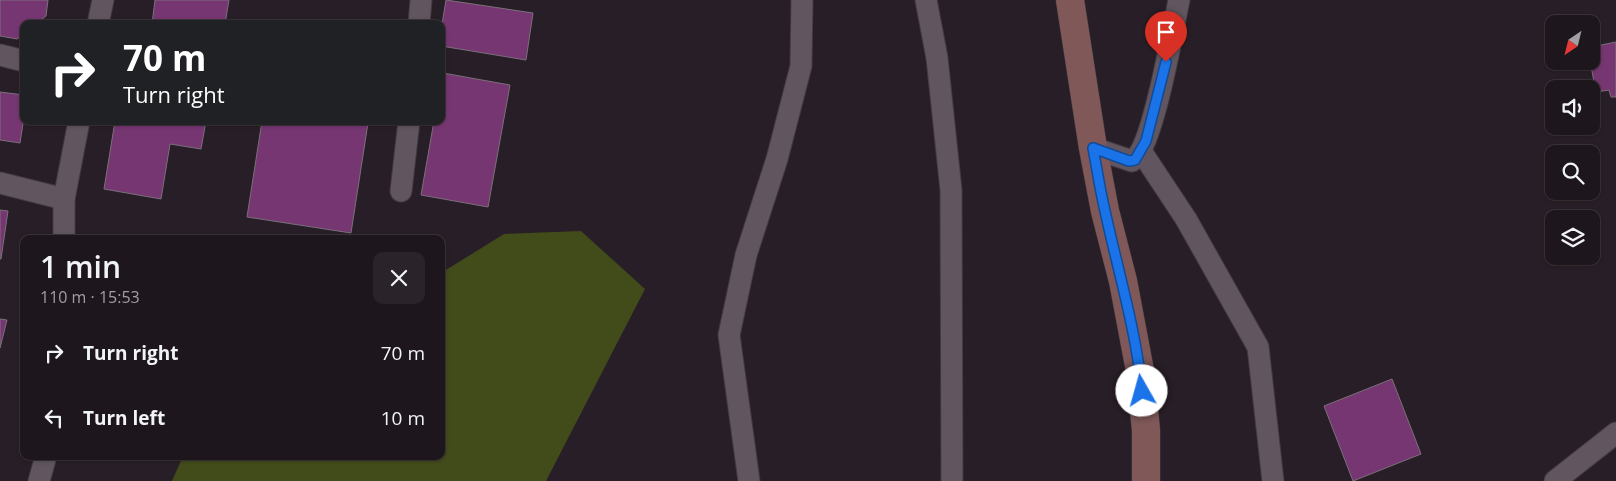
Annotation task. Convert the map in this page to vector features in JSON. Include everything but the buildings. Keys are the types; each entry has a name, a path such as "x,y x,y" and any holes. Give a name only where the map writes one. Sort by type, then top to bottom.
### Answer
{"street":[{"path":"99,20 103,0"},
{"path":"419,20 421,0"},
{"path":"749,481 729,335 746,255 777,159 801,66 802,0"},
{"path":"926,0 937,58 951,190 952,481"},
{"path":"1070,0 1093,148 1105,211 1123,281 1140,371 1146,430 1146,481"},
{"path":"1093,148 1132,161 1141,151 1156,108 1179,0"},
{"path":"0,55 20,60"},
{"path":"64,235 64,199 78,125"},
{"path":"401,191 409,125"},
{"path":"1141,151 1186,219 1258,347 1273,481"},
{"path":"0,183 64,199"},
{"path":"1555,481 1616,433"},
{"path":"39,481 45,460"}],"green space":[{"path":"581,231 645,289 546,481 172,481 181,460 445,460 445,271 504,234"}],"route":[{"path":"1142,391 1123,281 1105,211 1093,148 1129,161 1135,160 1146,141 1156,108 1166,62"}]}
